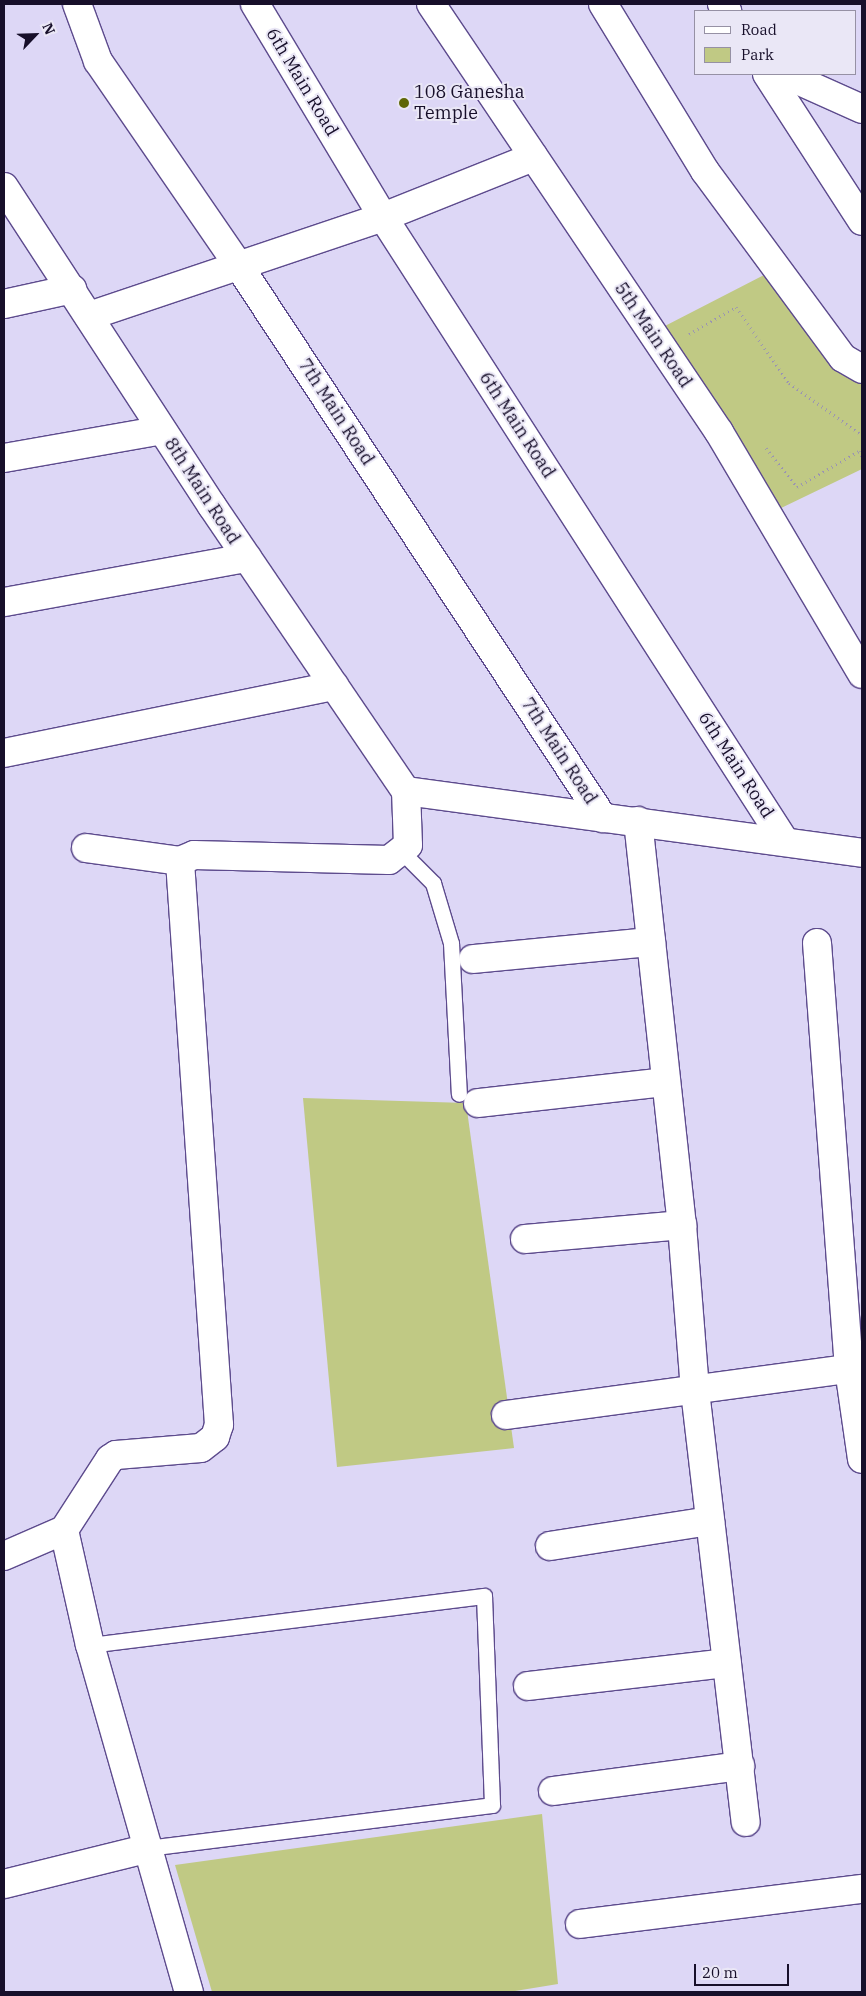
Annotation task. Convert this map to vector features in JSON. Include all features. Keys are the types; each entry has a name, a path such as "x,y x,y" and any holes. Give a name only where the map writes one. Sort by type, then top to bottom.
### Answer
{"street":[{"name":"7th Main Road","path":"77,4 98,61 237,263 603,818"},
{"name":"6th Main Road","path":"255,4 383,217 785,842"},
{"name":"5th Main Road","path":"431,4 719,432 862,674"},
{"path":"604,4 705,171 843,358 862,369"},
{"path":"768,75 862,221"},
{"path":"786,75 862,109"},
{"path":"90,316 237,263 383,217 533,157"},
{"name":"8th Main Road","path":"4,187 247,558 406,791"},
{"path":"4,304 72,289"},
{"path":"4,458 162,430"},
{"path":"4,602 247,558"},
{"path":"4,753 334,686"},
{"path":"86,848 180,861 194,855 389,860 402,852 408,845 406,791 862,852"},
{"path":"638,821 682,1225 695,1391 746,1822"},
{"path":"4,1556 64,1530 110,1459 123,1453 202,1448 215,1437 219,1425 180,861"},
{"path":"473,959 651,942"},
{"path":"817,943 856,1368 862,1459"},
{"path":"468,1099 666,1082"},
{"path":"525,1239 682,1225"},
{"path":"506,1415 856,1368"},
{"path":"550,1546 710,1521"},
{"path":"64,1530 90,1644 188,1992"},
{"path":"528,1686 727,1663"},
{"path":"553,1791 740,1766"},
{"path":"4,1884 149,1848"},
{"path":"580,1924 862,1889"}],"lane":[{"path":"402,852 433,883 451,943 468,1099"},
{"path":"90,1644 484,1596 492,1804 149,1848"}],"path":[{"path":"682,338 736,307 789,383 862,435"},
{"path":"764,445 797,487 859,451 862,457"}],"green space":[{"path":"764,275 836,364 862,379 862,469 777,510 661,328"},
{"path":"303,1098 466,1103 514,1448 337,1467"},
{"path":"542,1814 558,1984 509,1992 212,1992 175,1865"}],"place":[{"name":"108 Ganesha Temple","path":"404,103"}]}
